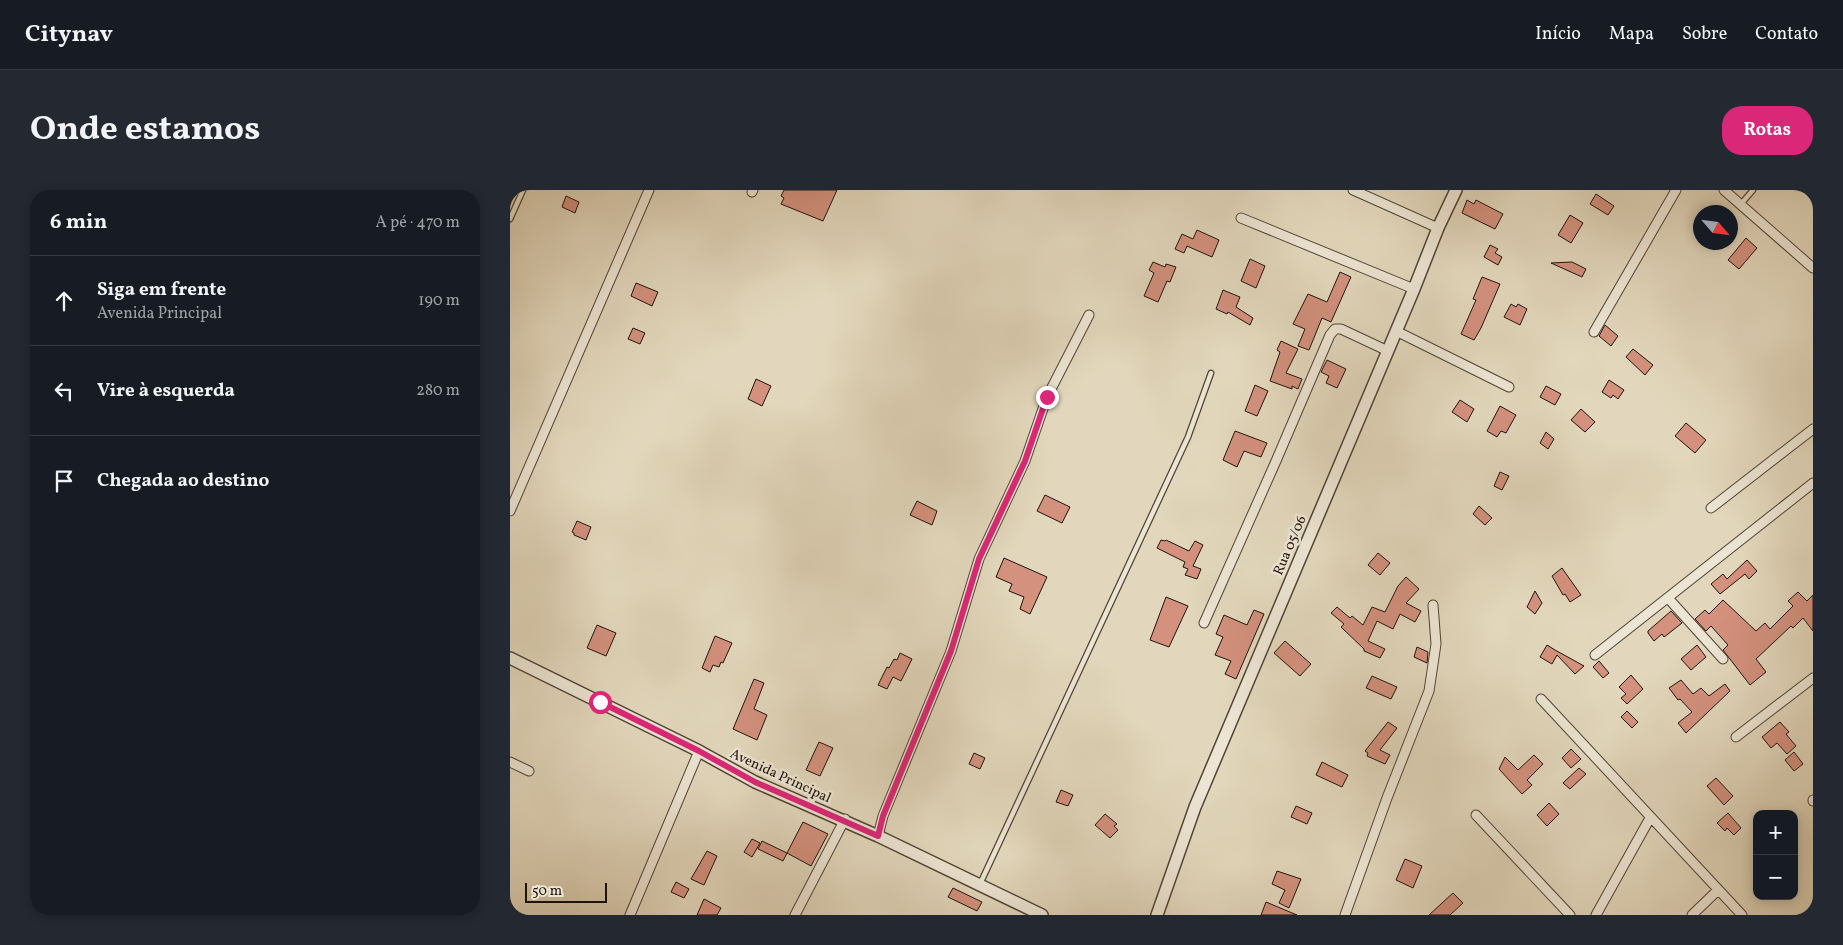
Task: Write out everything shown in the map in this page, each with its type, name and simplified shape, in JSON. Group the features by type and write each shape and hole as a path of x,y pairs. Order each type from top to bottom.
{"street":[{"path":"510,511 649,190"},
{"path":"1353,190 1438,228"},
{"name":"Rua 05/06","path":"1157,915 1195,807 1414,290 1438,228 1456,190"},
{"path":"1594,332 1676,190"},
{"path":"1724,190 1813,268"},
{"path":"1241,218 1414,290"},
{"path":"878,836 883,816 951,651 979,559 1025,461 1047,397 1089,315"},
{"path":"1204,623 1330,335 1335,329 1341,329 1388,350"},
{"path":"1396,331 1509,387"},
{"path":"1711,508 1813,429"},
{"path":"1595,655 1813,483"},
{"path":"1668,598 1723,659"},
{"path":"1345,915 1387,798 1429,691 1436,644 1434,606"},
{"name":"Avenida Principal","path":"510,658 699,751 755,782 844,820 980,884 1024,911 1042,915"},
{"path":"1736,737 1813,678"},
{"path":"1541,699 1742,915"},
{"path":"630,915 699,751"},
{"path":"510,762 529,771"},
{"path":"1476,815 1570,915"},
{"path":"1596,915 1650,818"},
{"path":"795,915 844,820"},
{"path":"1692,915 1718,890"}],"lane":[{"path":"510,219 523,190"},
{"path":"1741,204 1753,190"},
{"path":"980,884 1188,437 1211,373"}],"building":[{"path":"784,190 837,190 823,221 781,204 784,198 781,196"},
{"path":"1596,194 1614,206 1608,215 1590,204"},
{"path":"566,196 579,202 575,213 562,207"},
{"path":"1467,200 1474,204 1476,200 1503,214 1495,229 1462,213"},
{"path":"1570,215 1583,223 1571,243 1558,235"},
{"path":"1197,230 1219,240 1212,257 1187,246 1184,253 1175,249 1182,234 1193,239"},
{"path":"1746,238 1757,248 1739,269 1728,260"},
{"path":"1490,245 1498,249 1495,253 1502,257 1498,265 1484,257"},
{"path":"1250,259 1265,266 1256,288 1241,281"},
{"path":"1153,262 1165,267 1166,264 1176,267 1170,282 1167,281 1158,302 1144,296 1154,273 1149,270"},
{"path":"1572,262 1586,269 1582,277 1551,263"},
{"path":"1340,272 1351,277 1331,322 1322,318 1309,350 1298,346 1305,329 1293,324 1308,294 1327,302"},
{"path":"1482,277 1500,284 1474,340 1461,334 1476,300 1473,299"},
{"path":"636,283 658,292 652,306 631,296"},
{"path":"1223,290 1240,297 1236,307 1253,318 1250,325 1228,312 1227,314 1216,309"},
{"path":"1511,304 1516,307 1518,304 1527,309 1520,325 1504,317"},
{"path":"1605,325 1618,336 1611,346 1599,336"},
{"path":"633,328 645,333 640,344 628,339"},
{"path":"1281,341 1298,349 1286,373 1302,379 1298,389 1292,386 1292,389 1270,381 1280,352 1277,350"},
{"path":"1633,349 1653,365 1645,375 1626,357"},
{"path":"1327,360 1346,369 1337,388 1326,383 1329,376 1321,372"},
{"path":"756,379 771,386 762,406 748,399"},
{"path":"1609,380 1624,390 1618,399 1613,395 1611,398 1602,392"},
{"path":"1255,385 1268,391 1257,416 1245,411"},
{"path":"1546,386 1561,394 1555,405 1540,397"},
{"path":"1460,400 1474,409 1467,422 1452,412"},
{"path":"1500,406 1516,415 1506,433 1501,431 1497,437 1487,431"},
{"path":"1581,409 1595,422 1585,432 1571,420"},
{"path":"1686,423 1706,440 1695,453 1675,436"},
{"path":"1235,431 1267,443 1261,457 1244,451 1237,467 1223,460"},
{"path":"1546,432 1554,439 1548,449 1540,443"},
{"path":"1500,472 1509,476 1502,490 1494,486"},
{"path":"1045,495 1070,507 1062,523 1037,511"},
{"path":"917,501 937,511 932,525 910,515"},
{"path":"1479,506 1492,518 1485,525 1473,514"},
{"path":"577,521 591,527 586,540 574,535 572,532"},
{"path":"1161,540 1166,540 1189,551 1195,541 1203,545 1193,566 1201,569 1197,579 1185,575 1188,569 1183,567 1185,562 1157,548"},
{"path":"1378,553 1390,563 1380,575 1368,565"},
{"path":"1004,558 1047,577 1030,614 1020,609 1024,597 1009,591 1012,584 996,577"},
{"path":"1747,560 1757,571 1749,579 1745,574 1720,594 1711,584 1723,574 1727,579"},
{"path":"1562,568 1581,595 1570,602 1565,594 1563,595 1552,576"},
{"path":"1406,577 1419,589 1406,603 1421,611 1415,622 1400,614 1393,629 1377,621 1368,641 1385,649 1380,658 1364,651 1341,627 1344,624 1331,613 1337,607 1350,618 1352,616 1363,625 1372,607 1385,612 1398,586"},
{"path":"1535,591 1542,603 1535,614 1527,607"},
{"path":"1798,592 1807,601 1813,595 1813,631 1803,618 1793,628 1791,626 1756,659 1766,672 1750,685 1723,650 1728,645 1711,626 1706,631 1695,619 1705,610 1709,614 1723,600 1756,631 1765,623 1770,629 1793,606 1788,601"},
{"path":"1166,597 1188,606 1169,647 1150,640"},
{"path":"1254,610 1264,614 1236,679 1225,674 1231,661 1215,655 1223,637 1216,634 1224,615 1247,625"},
{"path":"1671,611 1682,623 1664,637 1662,634 1654,641 1648,631"},
{"path":"597,625 616,633 606,656 587,648"},
{"path":"715,636 732,643 723,663 721,662 719,667 713,665 710,672 702,668"},
{"path":"1285,641 1311,664 1300,676 1274,653"},
{"path":"1547,645 1584,666 1575,674 1557,655 1552,664 1540,657"},
{"path":"1697,645 1706,657 1691,670 1681,659"},
{"path":"1417,647 1428,652 1427,663 1414,657"},
{"path":"900,653 912,659 901,681 893,677 887,689 878,685 887,667 889,668 894,659 897,660"},
{"path":"1599,661 1609,673 1603,678 1593,667"},
{"path":"1631,675 1643,689 1627,704 1621,698 1626,694 1619,687"},
{"path":"1372,676 1397,687 1391,699 1366,688"},
{"path":"754,679 764,683 754,709 767,715 757,740 733,729"},
{"path":"1681,680 1693,694 1701,688 1709,696 1725,684 1730,691 1686,733 1678,723 1692,712 1680,699 1678,700 1669,688"},
{"path":"1627,711 1638,722 1632,728 1621,717"},
{"path":"1388,722 1397,728 1380,750 1390,755 1385,764 1367,756 1368,753 1365,751"},
{"path":"1780,722 1789,732 1786,734 1796,746 1787,754 1777,743 1771,748 1762,737"},
{"path":"819,742 833,748 820,776 806,770"},
{"path":"1571,749 1581,759 1571,768 1562,758"},
{"path":"1794,752 1803,764 1794,771 1785,760"},
{"path":"974,753 985,758 980,769 969,764"},
{"path":"1534,755 1543,764 1527,780 1532,785 1522,794 1499,769 1505,757 1518,770"},
{"path":"1322,762 1348,775 1342,787 1316,775"},
{"path":"1579,768 1586,774 1570,789 1563,783"},
{"path":"1716,778 1733,796 1724,805 1707,786"},
{"path":"1061,790 1073,795 1068,806 1056,802"},
{"path":"1549,803 1559,814 1547,826 1537,815"},
{"path":"1296,806 1312,813 1307,824 1291,817"},
{"path":"1728,813 1741,828 1734,835 1727,828 1725,831 1717,823"},
{"path":"1105,814 1117,824 1114,826 1118,830 1110,838 1095,825"},
{"path":"803,822 828,834 811,866 787,853"},
{"path":"752,839 760,843 752,857 744,852"},
{"path":"762,841 787,853 783,861 758,849"},
{"path":"707,851 717,856 704,885 691,879"},
{"path":"1405,859 1422,866 1413,888 1396,880"},
{"path":"1277,871 1301,879 1289,908 1279,903 1285,890 1272,884"},
{"path":"676,882 689,889 684,898 671,892"},
{"path":"953,888 982,902 977,911 948,897"},
{"path":"1453,893 1463,903 1450,915 1429,915"},
{"path":"704,899 721,908 717,915 697,915"},
{"path":"1266,902 1297,915 1261,915"}],"route":[{"path":"600,702 699,751 755,782 878,836 883,816 951,651 979,559 1025,461 1047,397"}]}
